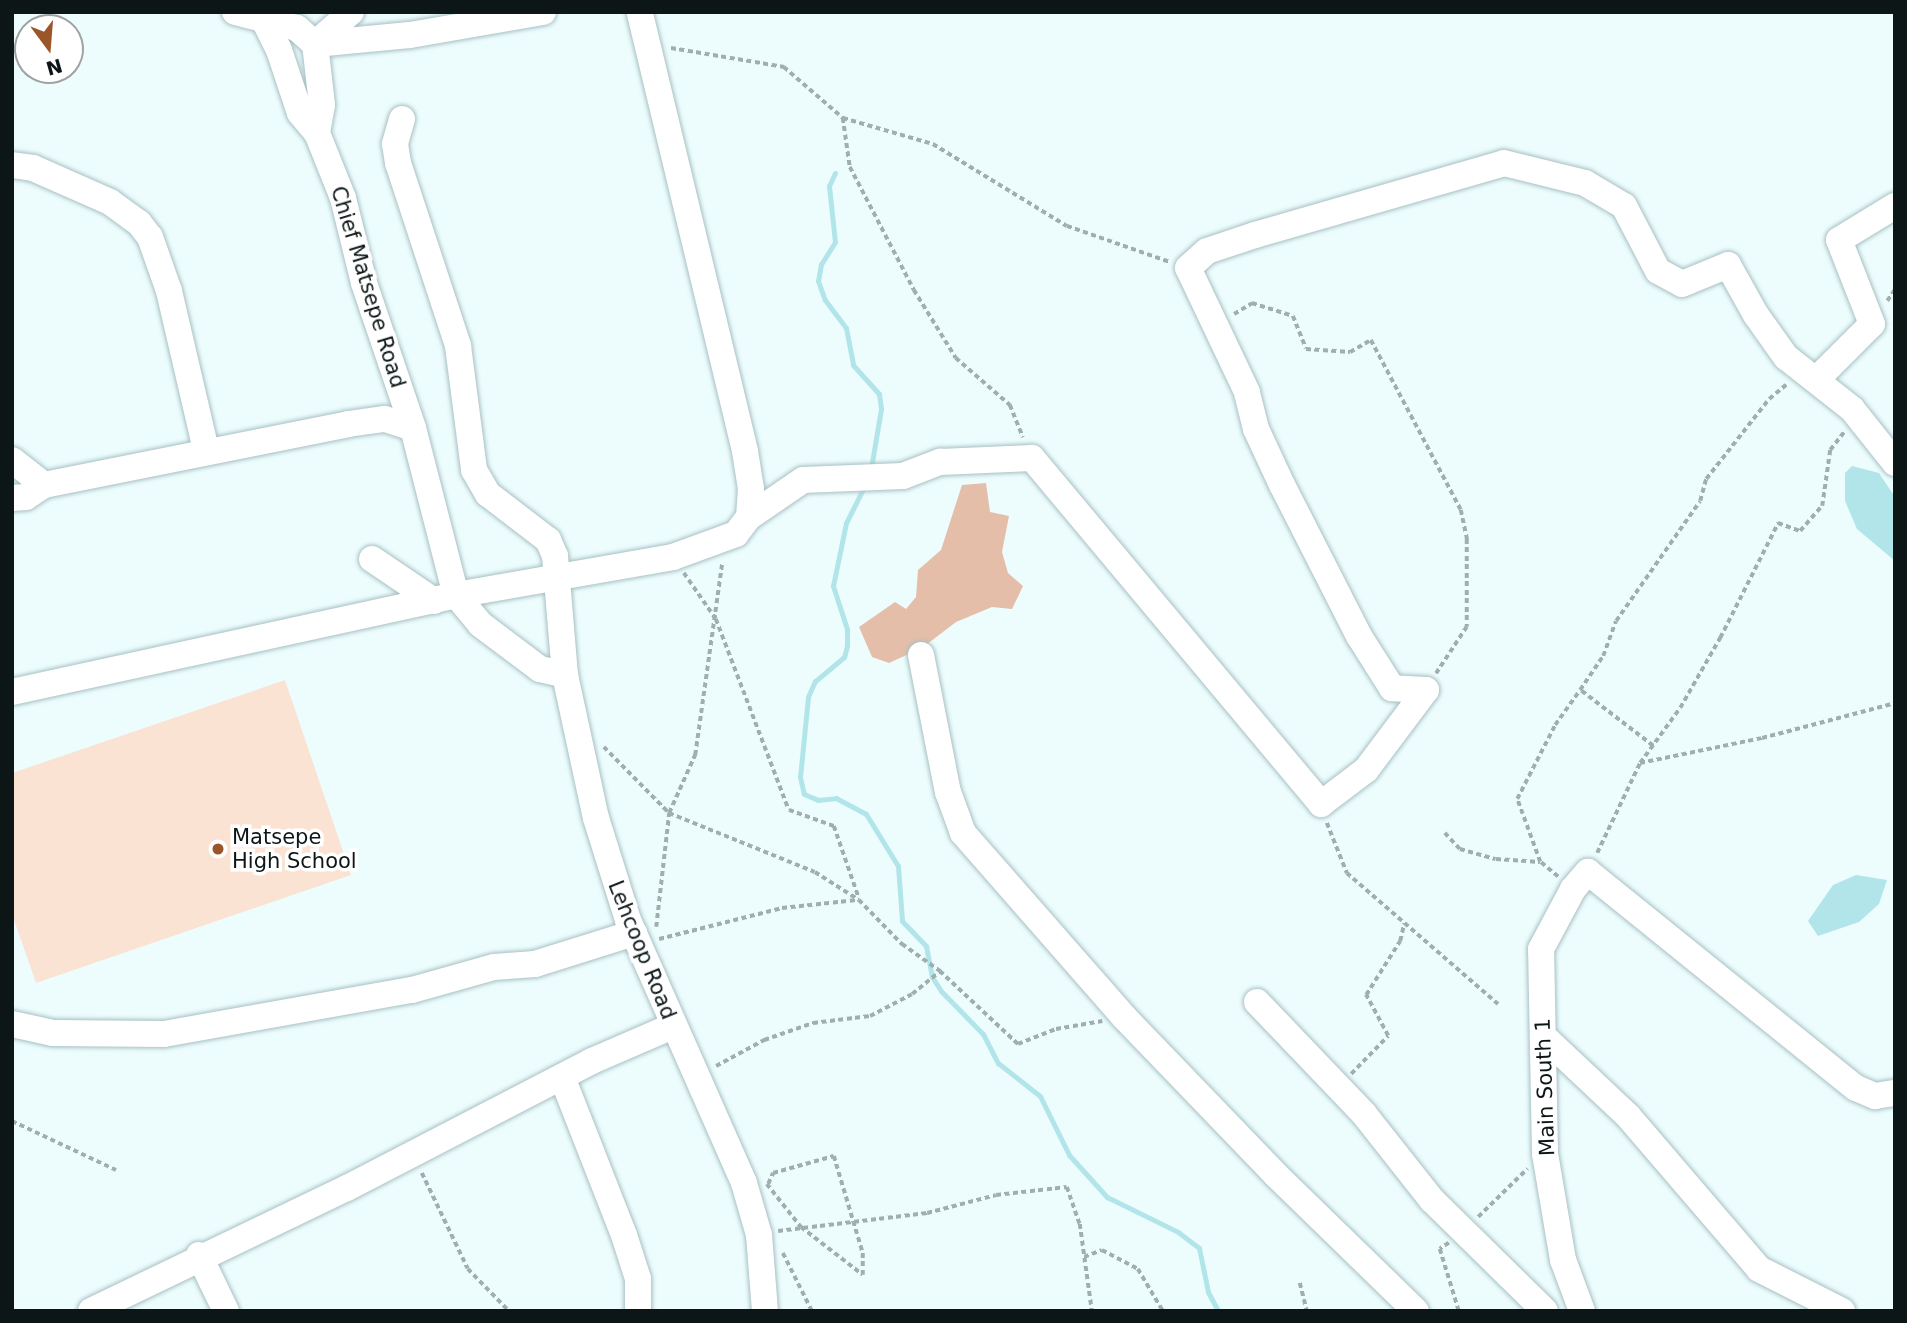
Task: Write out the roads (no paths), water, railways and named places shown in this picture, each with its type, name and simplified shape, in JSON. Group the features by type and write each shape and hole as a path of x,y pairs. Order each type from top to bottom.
{"street":[{"path":"235,12 262,15 303,28 410,35 543,12"},
{"path":"303,28 351,12"},
{"path":"640,12 746,452 751,489 742,525"},
{"name":"Chief Matsepe Road","path":"262,15 279,50 300,113 317,133 343,198 365,283 413,428 445,598"},
{"path":"303,28 322,105 317,133"},
{"name":"Lehcoop Road","path":"401,119 395,144 398,163 458,346 474,471 488,494 548,540 560,577 565,675 587,785 644,937 673,1026 696,1078 756,1183 765,1311"},
{"path":"12,692 445,598 673,557 742,525 803,480 903,476 940,462 1032,458 1321,804 1366,770 1426,691 1392,688 1359,636 1286,495 1220,335 1188,268 1207,251 1255,235 1504,163 1585,183 1623,206 1658,271 1682,284 1728,265 1756,315 1786,357 1852,409 1895,463"},
{"path":"13,164 33,168 110,202 139,223 150,237 169,290 206,450"},
{"path":"1810,375 1872,324 1839,240 1895,206"},
{"path":"12,498 26,497 44,485 206,450 364,421 385,419 413,428"},
{"path":"12,460 44,485"},
{"path":"372,559 445,598 540,668 565,675"},
{"path":"921,655 948,792 963,833 1124,1017 1276,1175 1416,1311"},
{"name":"Main South 1","path":"1582,1311 1563,1261 1545,1154 1545,1038 1541,950 1581,880 1856,1088 1875,1096 1895,1093"},
{"path":"12,1024 53,1033 164,1034 412,990 494,967 536,964 644,937"},
{"path":"1258,1002 1340,1090 1432,1200 1545,1311"},
{"path":"92,1311 199,1255 406,1157 562,1077 673,1026"},
{"path":"1545,1038 1628,1116 1759,1269 1842,1311"},
{"path":"562,1077 624,1235 638,1279 638,1311"},
{"path":"199,1255 226,1311"}],"water":[{"path":"1852,466 1879,473 1895,497 1895,561 1857,529 1845,501 1845,473"},
{"path":"1856,875 1887,880 1879,904 1859,922 1818,936 1808,921 1833,885"}],"waterway":[{"path":"835,173 829,186 835,242 821,264 818,281 825,300 846,328 853,365 879,394 881,409 871,468"},
{"path":"864,487 846,523 833,586 847,629 847,646 844,657 815,681 808,697 800,777 804,794 818,800 836,798 866,814 898,866 902,921 926,946 932,977 941,991 983,1034 998,1063 1040,1096 1069,1155 1107,1197 1178,1232 1199,1248 1208,1292 1218,1311"}],"place":[{"name":"Matsepe High School","path":"218,849"}]}
